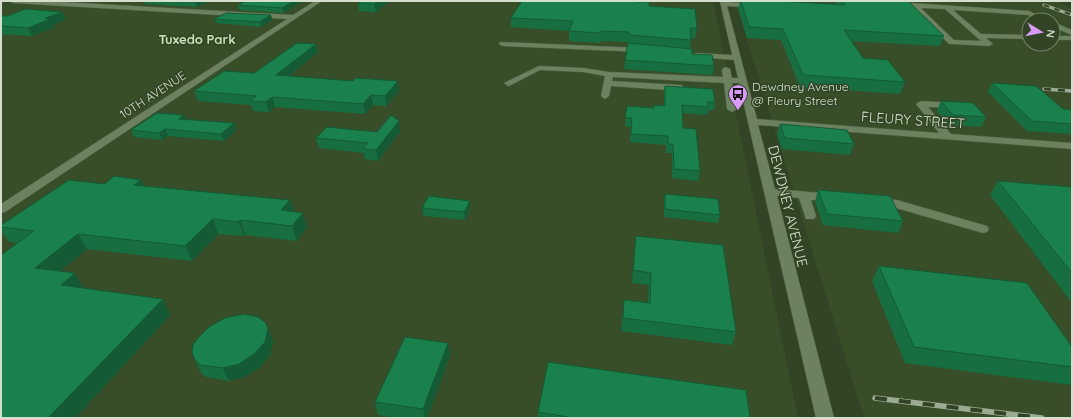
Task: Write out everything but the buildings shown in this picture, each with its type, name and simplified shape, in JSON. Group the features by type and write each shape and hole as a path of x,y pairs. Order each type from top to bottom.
{"street":[{"path":"13,1 294,17"},
{"path":"111,7 125,1"},
{"name":"10TH AVENUE","path":"1,209 319,1"},
{"path":"723,3 753,6 751,1"},
{"name":"DEWDNEY AVENUE","path":"723,3 825,418"},
{"path":"891,3 1021,13"},
{"path":"915,4 952,42 989,44 947,8"},
{"path":"1061,28 1072,33"},
{"path":"979,36 1021,37"},
{"path":"1061,38 1072,38"},
{"path":"504,44 646,50"},
{"path":"685,54 724,57 740,70"},
{"path":"724,57 732,109"},
{"path":"508,83 539,68 583,70 609,79 690,88"},
{"path":"726,69 740,70"},
{"path":"609,79 728,80 740,70"},
{"path":"605,96 609,79"},
{"path":"946,136 921,104 967,107"},
{"name":"FLEURY STREET","path":"752,122 1072,146"},
{"path":"769,192 846,199"},
{"path":"804,195 810,216"},
{"path":"868,202 897,204 983,229"}],"shaded area":[{"path":"1,1 713,1 798,418 1,418"},
{"path":"735,1 1055,1 1072,8 1072,418 864,418"}],"railway":[{"path":"1044,5 1072,15"},
{"path":"1044,89 1072,91"},
{"path":"875,398 1042,418"}],"place":[{"name":"Dewdney Avenue @ Fleury Street","path":"738,111"}],"district":[{"name":"Tuxedo Park","path":"197,39"}]}
